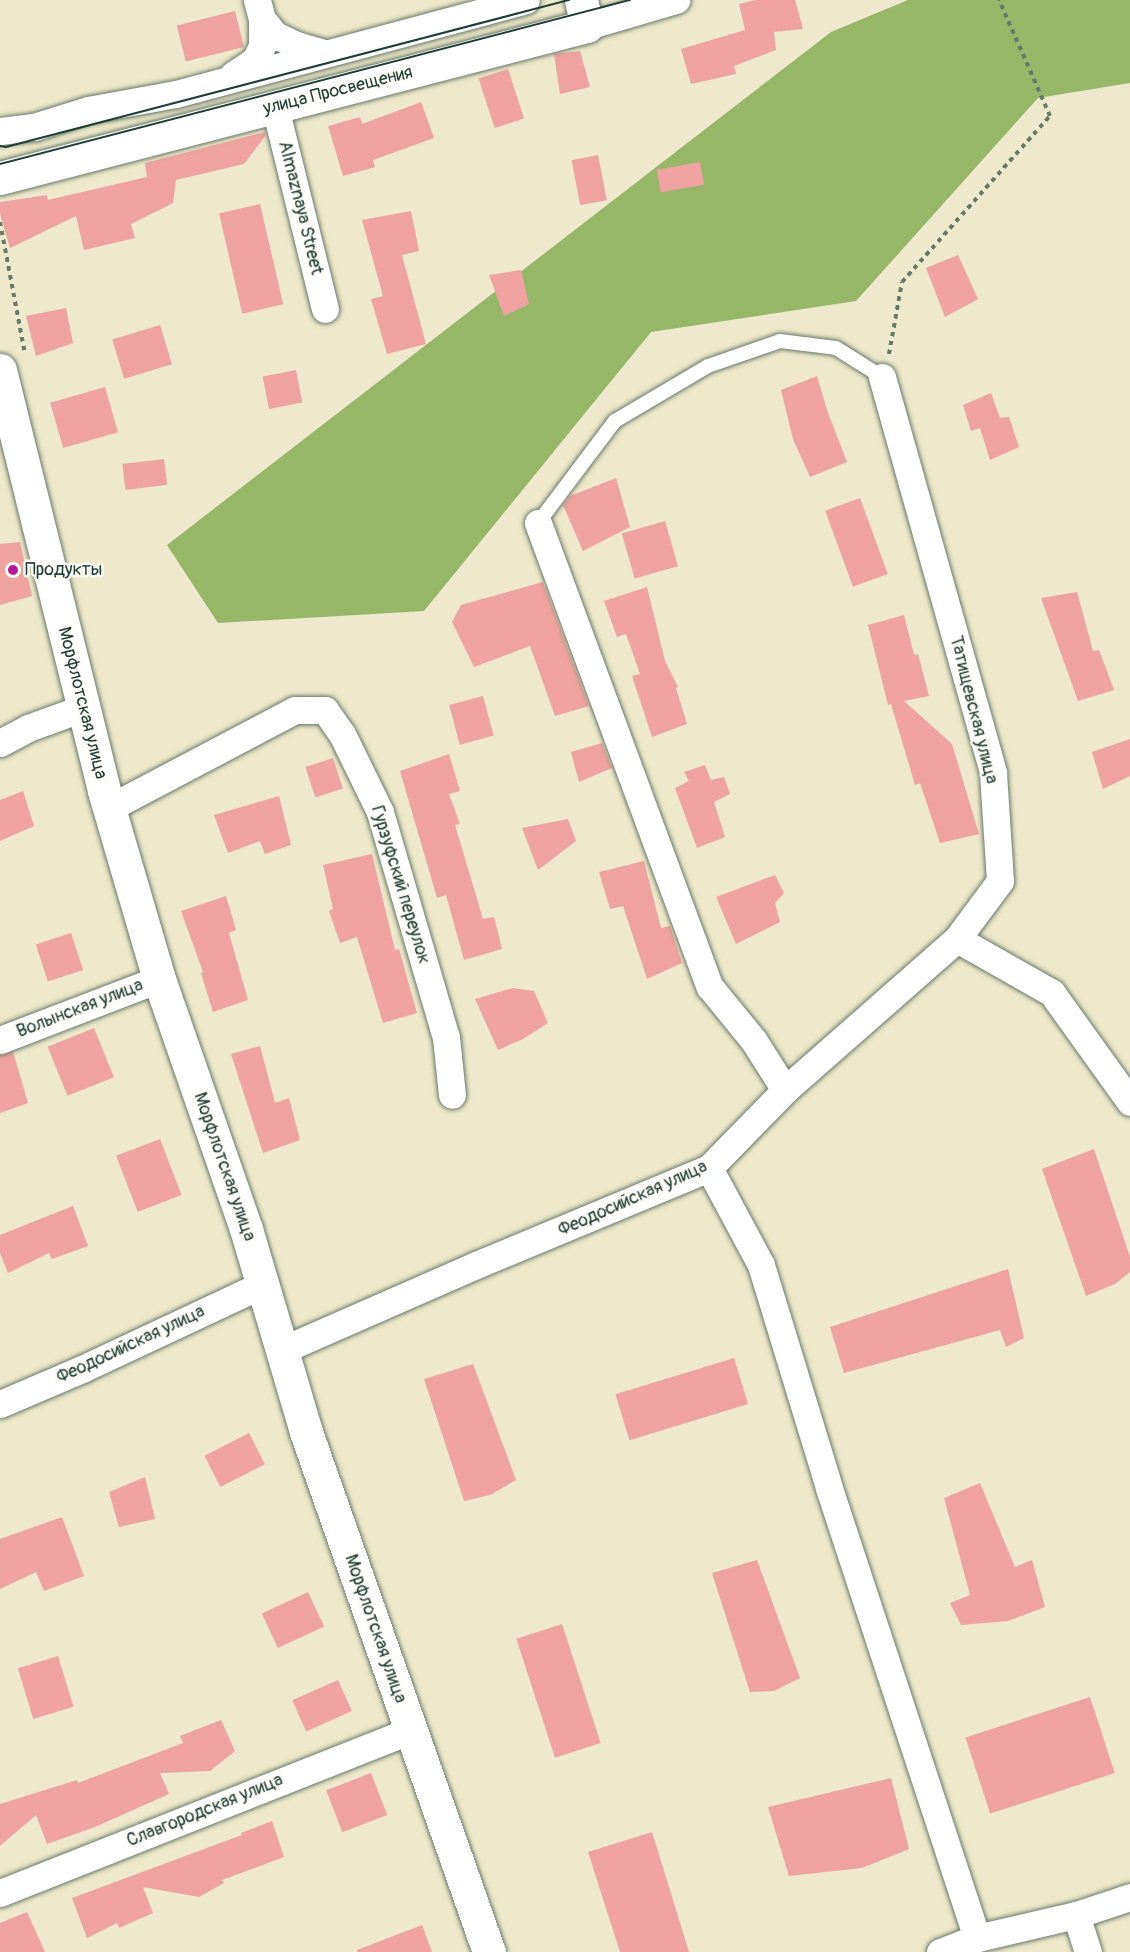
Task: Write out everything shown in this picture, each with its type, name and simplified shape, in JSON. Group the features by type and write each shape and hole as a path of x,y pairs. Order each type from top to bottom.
{"street":[{"path":"0,131 34,127 88,110 176,94 526,0"},
{"name":"улица Просвещения","path":"0,178 276,107 584,13 676,0"},
{"path":"260,9 274,35 325,54"},
{"path":"229,78 255,60 262,46 260,9"},
{"name":"Almaznaya Street","path":"276,107 325,309"},
{"name":"Морфлотская улица","path":"14,367 83,708 109,808 159,979 246,1229 280,1351 489,1952"},
{"name":"Татищевская улица","path":"882,377 993,773 1000,881 957,939"},
{"path":"538,523 710,987 754,1041 785,1090"},
{"path":"0,743 28,728 83,708"},
{"name":"Гурзуфский переулок","path":"109,808 295,710 325,710 342,734 380,812 446,1036 452,1095"},
{"path":"957,939 1052,993 1130,1102"},
{"name":"Феодосийская улица","path":"280,1351 476,1265 709,1168 785,1090 957,939"},
{"name":"Волынская улица","path":"0,1040 159,979"},
{"path":"709,1168 761,1265 833,1499 977,1938"},
{"name":"Феодосийская улица","path":"0,1404 82,1369 261,1285"},
{"name":"Славгородская улица","path":"0,1893 411,1730"},
{"path":"940,1952 977,1938 1076,1915 1130,1897"},
{"path":"1076,1915 1088,1952"}],"lane":[{"path":"538,523 615,421 708,366 780,341 836,348 882,377"}],"path":[{"path":"882,377 902,282 1050,116 999,0"},
{"path":"0,222 14,367"}],"green space":[{"path":"908,0 1130,0 1130,83 1038,98 856,301 651,332 424,611 218,623 167,545 831,32"}],"building":[{"path":"756,0 795,0 803,29 774,32 776,50 734,66 736,74 691,84 681,49 745,30 739,4"},
{"path":"235,11 244,47 186,61 177,26"},
{"path":"580,51 590,87 560,94 554,54"},
{"path":"508,69 524,118 495,128 479,79"},
{"path":"421,102 434,138 373,160 375,167 343,176 328,126 360,117 362,124"},
{"path":"265,132 266,135 244,164 176,180 173,203 131,224 135,238 84,250 76,216 10,248 0,214 0,202 47,195 48,200 147,177 145,163"},
{"path":"598,155 607,200 580,205 571,160"},
{"path":"700,162 704,185 661,192 657,170"},
{"path":"260,204 283,304 242,314 219,213"},
{"path":"411,211 419,251 402,255 426,344 387,354 371,299 383,296 362,220"},
{"path":"958,255 978,299 945,317 926,268"},
{"path":"521,270 529,304 504,316 489,275"},
{"path":"66,308 73,343 36,356 26,316"},
{"path":"160,325 172,364 124,379 112,340"},
{"path":"296,370 302,402 269,409 263,376"},
{"path":"817,376 847,462 810,477 793,439 781,390"},
{"path":"105,387 118,432 63,448 50,403"},
{"path":"991,393 1000,418 1009,417 1019,447 990,460 980,428 971,431 963,405"},
{"path":"164,459 167,485 125,490 122,464"},
{"path":"616,478 630,527 583,551 563,505 570,496"},
{"path":"860,498 888,574 853,587 825,511"},
{"path":"665,521 678,566 635,579 622,533"},
{"name":"Продукты","path":"20,542 32,596 0,605 0,544"},
{"path":"543,582 589,706 555,716 530,646 474,667 452,622 461,605"},
{"path":"647,587 665,661 678,687 676,688 687,724 652,737 632,676 640,674 626,634 617,637 604,601"},
{"path":"1077,592 1093,651 1099,650 1114,690 1078,701 1041,598"},
{"path":"904,615 914,655 918,654 929,696 904,701 952,744 979,834 940,843 920,783 915,785 891,704 888,705 868,625"},
{"path":"483,696 494,736 460,745 449,705"},
{"path":"1130,739 1130,776 1103,789 1092,752"},
{"path":"602,743 612,768 579,782 571,752"},
{"path":"449,754 460,791 449,794 460,824 455,825 483,919 494,917 502,949 464,960 446,895 437,898 400,771"},
{"path":"333,758 343,788 315,797 305,767"},
{"path":"705,765 711,780 724,777 730,794 714,802 725,837 697,848 675,788 689,781 684,772"},
{"path":"23,791 34,826 0,841 0,800"},
{"path":"279,796 291,845 265,854 260,841 228,853 214,815"},
{"path":"568,819 576,841 538,870 522,828"},
{"path":"372,854 395,950 399,949 417,1013 383,1023 357,937 340,943 329,911 333,909 323,865"},
{"path":"644,861 661,928 670,926 682,963 647,979 623,906 610,909 599,872"},
{"path":"775,875 784,893 775,903 780,922 736,944 716,897"},
{"path":"226,896 236,930 229,933 248,1000 213,1012 201,973 203,972 181,911"},
{"path":"71,933 83,970 48,982 36,944"},
{"path":"513,988 534,991 548,1023 523,1039 498,1050 475,999"},
{"path":"94,1028 114,1077 67,1096 48,1047"},
{"path":"260,1046 275,1103 289,1098 300,1140 263,1153 231,1054"},
{"path":"13,1052 28,1103 0,1113 0,1055"},
{"path":"160,1139 182,1195 138,1212 116,1156"},
{"path":"1094,1149 1130,1257 1130,1272 1115,1284 1086,1296 1042,1169"},
{"path":"73,1206 88,1246 52,1259 49,1253 8,1273 0,1253 0,1235"},
{"path":"1008,1269 1024,1338 1006,1347 1000,1330 844,1373 830,1327"},
{"path":"734,1358 748,1404 629,1440 615,1394"},
{"path":"473,1364 516,1480 490,1495 464,1501 424,1379"},
{"path":"249,1433 265,1464 220,1487 204,1456"},
{"path":"145,1477 155,1519 119,1527 109,1492"},
{"path":"980,1483 1015,1567 1032,1560 1045,1607 1008,1621 961,1625 950,1603 970,1595 944,1498"},
{"path":"62,1517 84,1576 44,1591 36,1572 0,1589 0,1539"},
{"path":"757,1560 800,1678 774,1691 750,1692 712,1573"},
{"path":"308,1592 324,1626 278,1648 262,1614"},
{"path":"562,1624 601,1743 555,1758 516,1639"},
{"path":"58,1656 73,1707 33,1719 18,1668"},
{"path":"338,1680 352,1711 306,1731 292,1700"},
{"path":"1090,1697 1115,1773 990,1814 965,1737"},
{"path":"221,1720 235,1751 210,1771 160,1773 169,1794 95,1827 47,1844 36,1815 0,1846 0,1804 77,1780 78,1783 183,1743 180,1736"},
{"path":"371,1773 387,1815 342,1832 326,1790"},
{"path":"891,1778 909,1849 862,1868 789,1876 768,1807"},
{"path":"272,1821 284,1857 222,1880 224,1883 199,1897 143,1887 153,1913 119,1928 117,1923 87,1938 72,1898 242,1835 241,1833"},
{"path":"652,1832 689,1952 620,1952 588,1852"},
{"path":"27,1912 45,1952 0,1952 0,1923"},
{"path":"422,1925 432,1952 357,1952 357,1950"}],"tram line":[{"path":"0,146 6,147 569,0"},
{"path":"0,164 630,0"}],"place":[{"name":"Продукты","path":"13,570"}]}
